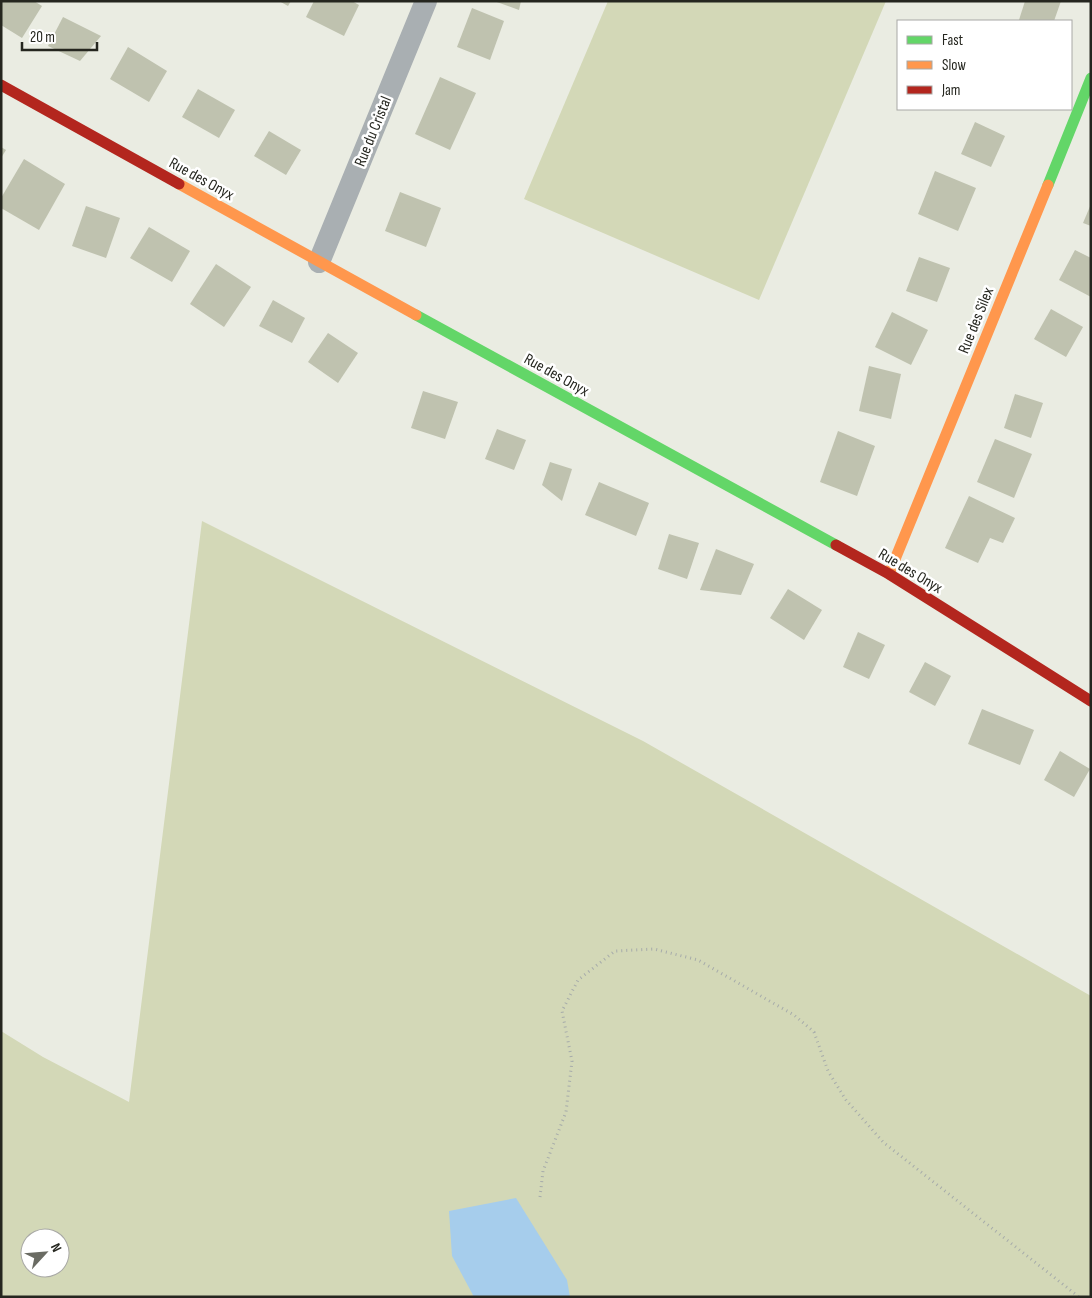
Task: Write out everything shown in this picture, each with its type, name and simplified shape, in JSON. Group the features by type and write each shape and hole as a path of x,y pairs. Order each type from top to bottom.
{"street":[{"name":"Rue du Cristal","path":"319,262 426,1"},
{"name":"Rue des Silex","path":"889,574 1091,78"},
{"name":"Rue des Onyx","path":"1,84 319,262 889,574 1091,701"}],"path":[{"path":"540,1197 543,1171 566,1112 572,1061 562,1011 578,980 615,951 654,949 698,960 794,1015 814,1032 828,1071 837,1086 846,1100 882,1142 938,1184 1079,1297"}],"green space":[{"path":"608,1 886,1 759,300 524,199"},
{"path":"202,521 643,741 1091,996 1091,1297 1,1297 1,1031 43,1057 129,1102"}],"water":[{"path":"516,1198 567,1280 570,1297 474,1297 452,1256 449,1211"}],"building":[{"path":"1,1 34,1 42,6 22,38 1,25"},
{"path":"279,1 291,1 288,6"},
{"path":"314,1 352,1 359,5 344,36 306,17"},
{"path":"494,1 521,1 519,10"},
{"path":"1025,1 1061,1 1054,20 1019,20"},
{"path":"472,8 504,21 490,60 457,47"},
{"path":"63,17 101,36 80,61 48,46"},
{"path":"128,47 167,71 149,102 110,79"},
{"path":"440,77 476,93 450,150 415,134"},
{"path":"198,89 235,110 219,138 182,117"},
{"path":"975,122 1005,136 991,167 961,154"},
{"path":"269,131 301,150 286,175 254,156"},
{"path":"1,147 6,150 1,158"},
{"path":"24,159 65,184 39,230 1,208 1,198"},
{"path":"935,171 976,188 958,231 918,214"},
{"path":"400,192 441,208 426,247 385,231"},
{"path":"1091,204 1091,226 1083,223"},
{"path":"86,206 120,218 106,258 72,246"},
{"path":"149,227 190,251 172,282 130,258"},
{"path":"1075,250 1091,258 1091,297 1059,280"},
{"path":"919,257 950,268 937,302 906,291"},
{"path":"216,264 251,287 224,327 190,304"},
{"path":"273,300 305,318 292,343 259,326"},
{"path":"1051,309 1083,327 1066,357 1034,339"},
{"path":"892,312 928,330 911,365 875,347"},
{"path":"328,333 358,353 338,383 308,362"},
{"path":"869,366 901,374 891,419 859,411"},
{"path":"423,391 458,402 445,439 411,428"},
{"path":"1015,394 1043,403 1031,438 1004,428"},
{"path":"497,429 526,440 514,470 485,459"},
{"path":"838,431 875,446 857,496 820,482"},
{"path":"995,439 1032,454 1014,498 977,482"},
{"path":"550,462 572,469 562,501 542,485"},
{"path":"599,482 649,503 636,536 585,515"},
{"path":"969,496 1015,518 1003,543 990,538 978,563 945,548"},
{"path":"669,534 699,543 687,579 658,569"},
{"path":"716,549 754,564 741,595 700,590"},
{"path":"788,589 822,610 804,640 770,618"},
{"path":"858,632 885,645 869,679 843,667"},
{"path":"925,662 951,676 935,706 909,692"},
{"path":"982,709 1034,730 1020,765 968,744"},
{"path":"1060,751 1090,769 1074,797 1044,780"}],"traffic: fast":[{"path":"1048,185 1091,78"},
{"path":"416,315 836,545"}],"traffic: slow":[{"path":"179,184 416,315"},
{"path":"889,574 1048,185"}],"traffic: jam":[{"path":"1,85 179,184"},
{"path":"836,545 889,574 1091,701"}]}
